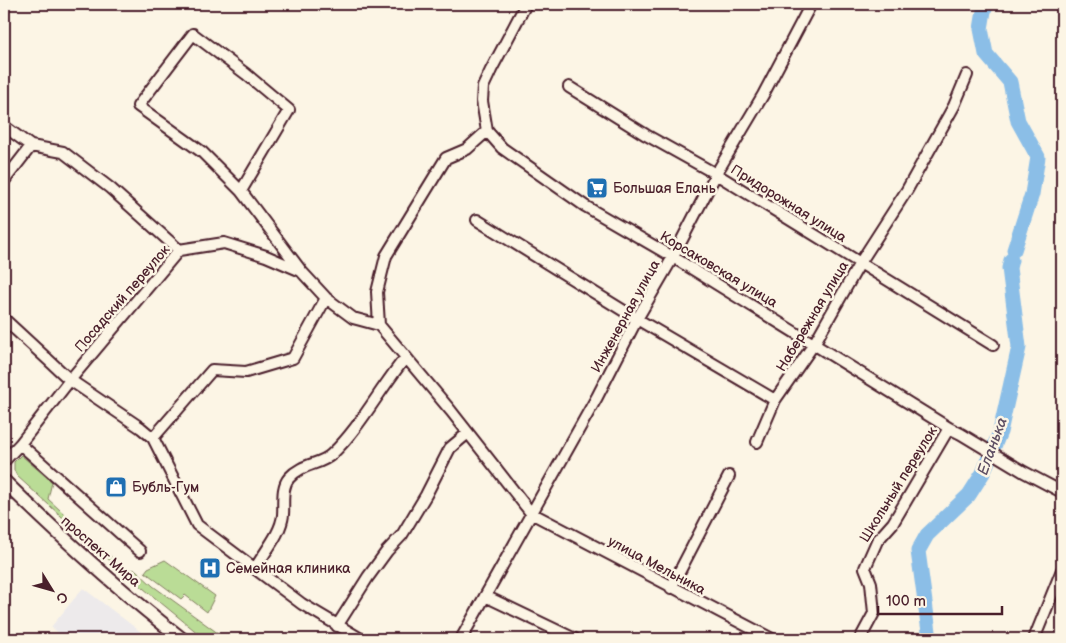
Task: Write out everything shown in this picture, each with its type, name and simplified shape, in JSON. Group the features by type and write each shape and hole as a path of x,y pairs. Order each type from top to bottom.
{"main road":[{"name":"проспект Мира","path":"4,480 64,540 182,639"}],"street":[{"path":"526,4 490,70 483,87 482,101 487,131 467,149 446,158 386,256 377,292 379,325 468,433 530,513"},
{"name":"Инженерная улица","path":"461,639 530,513 597,397 637,318 673,257 716,174 763,94 810,4"},
{"name":"Посадский переулок","path":"241,190 289,110 246,74 193,34 138,106 202,152 241,190 302,272 326,298 353,318 379,325"},
{"name":"Набережная улица","path":"756,442 776,400 814,344 860,263 908,190 954,106 967,75"},
{"name":"Придорожная улица","path":"569,87 646,135 716,174 993,345"},
{"path":"4,126 31,146 63,152 110,188 179,250"},
{"name":"Корсаковская улица","path":"487,131 502,148 585,206 673,257 949,428 1062,492"},
{"path":"4,182 31,146"},
{"path":"477,220 776,400"},
{"name":"Посадский переулок","path":"4,461 179,250 224,243 266,256 302,272"},
{"path":"153,438 212,370 246,372 293,358 326,298"},
{"path":"4,318 70,380 153,438 197,525 302,604 360,639"},
{"path":"255,568 281,525 284,491 288,479 300,468 330,457 346,439 406,357"},
{"name":"Школьный переулок","path":"860,639 874,613 872,583 865,568 877,541 893,523 949,428"},
{"path":"337,626 368,577 387,551 402,535 426,495 450,448 468,433"},
{"path":"20,444 140,551"},
{"path":"671,588 728,476"},
{"name":"улица Мельника","path":"530,513 772,639"},
{"path":"1034,639 1062,570"},
{"path":"485,596 575,639"}],"shaded area":[{"path":"83,588 150,639 67,639 51,627"}],"green space":[{"path":"21,455 52,482 48,499 120,565 127,569 136,570 153,586 226,639 205,639 115,565 17,476 14,470 14,462"},
{"path":"165,560 215,596 207,612 185,595 181,599 145,572 148,568"}],"waterway":[{"name":"Еланька","path":"987,4 981,29 986,54 1010,82 1018,121 1038,157 1032,194 1014,250"},
{"name":"Еланька","path":"930,639 918,551 927,535 969,495 983,473 1000,432 1019,347 1009,268 1011,260"}],"place":[{"name":"Большая Елань","path":"597,188"},
{"name":"Бубль-Гум","path":"116,487"},
{"name":"Семейная клиника","path":"210,568"}]}
